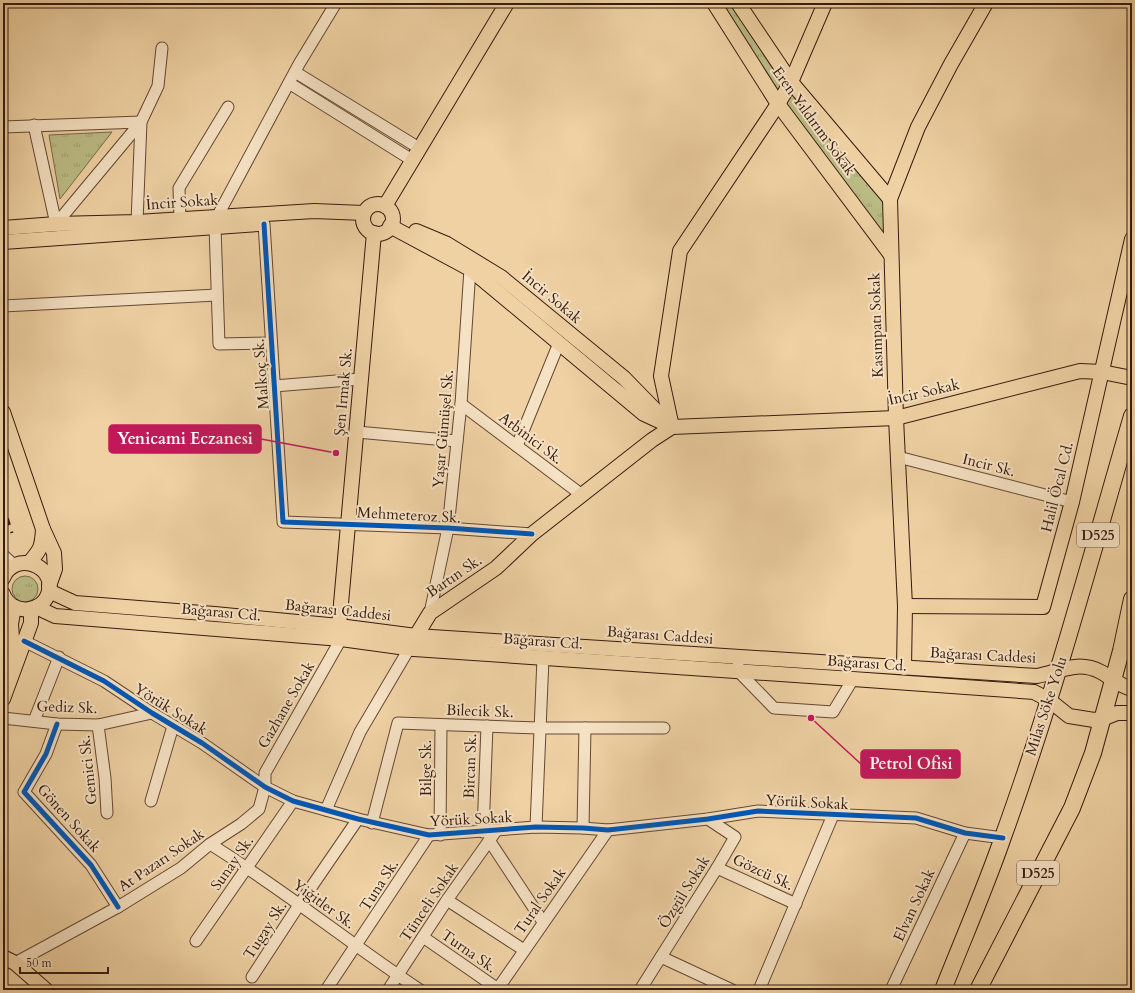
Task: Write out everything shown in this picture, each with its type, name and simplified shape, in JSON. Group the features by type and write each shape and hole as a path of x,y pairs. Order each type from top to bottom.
{"highway":[{"name":"Milas Söke Yolu","path":"943,990 1003,838 1049,700 1132,416"},
{"name":"D525","path":"978,990 1072,808 1093,753 1113,679 1132,599"}],"main road":[{"path":"363,216 366,228 374,233 383,232 391,224 391,212 385,206 507,3"},
{"name":"Eren Yıldırım Sokak","path":"714,3 778,104 891,255"},
{"name":"Eren Yıldırım Sokak","path":"738,3 791,82 890,199"},
{"path":"672,427 662,376 680,251 778,104 791,82 825,3"},
{"name":"Kasımpatı Sokak","path":"904,668 905,606 896,418 890,199 918,127 951,64 986,3"},
{"name":"İncir Sokak","path":"363,216 370,206 375,204 385,206"},
{"name":"İncir Sokak","path":"3,242 216,222 314,211 363,216"},
{"name":"İncir Sokak","path":"3,228 56,224 137,222 180,219 264,224 321,218 363,216"},
{"name":"İncir Sokak","path":"391,224 446,244 501,277 624,378 672,427"},
{"name":"İncir Sokak","path":"391,224 470,269 644,414 672,427 896,418 1080,371 1102,372 1132,378"},
{"name":"Şen Irmak Sk.","path":"340,633 374,233"},
{"name":"Halil Öcal Cd.","path":"905,606 1043,607 1072,502 1132,239"},
{"path":"3,412 43,529 54,553 55,569 45,599 34,608 31,623 3,699"},
{"name":"Bartın Sk.","path":"416,636 430,613 496,568 532,534 652,440 672,427"},
{"path":"29,563 39,552 42,546 43,529"},
{"path":"3,578 8,570 14,565 29,563 37,566 43,571 47,578 49,588"},
{"name":"Bağarası Caddesi","path":"49,588 75,603 207,613 340,633 416,636 738,664 904,668 1037,676 1058,671"},
{"path":"3,664 12,638 12,624 6,600"},
{"name":"Bağarası Cd.","path":"6,600 20,609 34,608 55,616 340,633 409,649 543,658 738,664 853,679 1034,692 1049,700"},
{"path":"1058,671 1075,666 1089,668 1113,679 1124,687 1132,689"},
{"path":"1049,700 1069,716 1094,720 1102,719 1117,713 1132,713"},
{"path":"9,960 46,990"}],"street":[{"path":"271,343 220,344 217,295 216,222 295,72 336,3"},
{"path":"56,224 141,122 158,86 162,48"},
{"path":"295,72 416,154"},
{"path":"289,83 416,154"},
{"path":"180,219 179,188 228,107"},
{"path":"3,127 141,122"},
{"path":"137,222 141,122"},
{"path":"34,125 56,224"},
{"name":"Malkoç Sk.","path":"264,224 283,522"},
{"name":"Yaşar Gümüşel Sk.","path":"430,613 448,528 461,404 470,269"},
{"path":"3,306 217,295"},
{"path":"517,446 559,343"},
{"path":"274,386 361,379"},
{"name":"Atbinici Sk.","path":"461,404 582,495"},
{"path":"357,432 457,441"},
{"name":"Incir Sk.","path":"898,457 1072,502"},
{"name":"Mehmeteroz Sk.","path":"283,522 448,528 532,534"},
{"path":"3,555 14,565"},
{"name":"Gazhane Sokak","path":"265,787 265,772 340,633"},
{"name":"Bartın Sk.","path":"326,810 360,732 416,636"},
{"name":"Yörük Sokak","path":"24,641 104,680 265,787 293,801 372,823 429,836 490,834 536,827 608,830 708,819 758,811 916,818 965,833 1003,838"},
{"path":"34,721 59,657"},
{"path":"536,827 543,658"},
{"path":"738,664 774,708 833,712 853,679"},
{"name":"Gediz Sk.","path":"3,718 57,724 98,725 152,713"},
{"name":"Bilecik Sk.","path":"372,823 398,723 539,728 664,728"},
{"name":"Gönen Sokak","path":"57,724 46,754 24,792 91,865 118,907"},
{"name":"Gemici Sk.","path":"98,725 105,778 107,813"},
{"name":"Bilge Sk.","path":"440,835 441,725"},
{"path":"151,801 173,726"},
{"name":"Bircan Sk.","path":"487,726 490,834"},
{"path":"583,828 585,728"},
{"name":"At Pazarı Sokak","path":"9,960 118,907 181,868 210,844 241,824 259,809 265,787"},
{"name":"Sunay Sk.","path":"196,941 293,801"},
{"path":"759,990 832,815"},
{"name":"Tugay Sk.","path":"252,977 358,819"},
{"name":"Özgül Sokak","path":"640,990 735,837 708,819"},
{"name":"Tural Sokak","path":"497,990 608,830"},
{"name":"Elvan Sokak","path":"891,990 965,833"},
{"path":"490,834 543,922"},
{"name":"Tünceli Sokak","path":"388,990 490,834"},
{"name":"Tuna Sk.","path":"326,990 429,836"},
{"name":"Yiğitler Sk.","path":"210,844 247,867 356,946 420,990"},
{"name":"Gözcü Sk.","path":"717,868 796,904"},
{"path":"447,900 524,950"},
{"name":"Turna Sk.","path":"423,937 497,990"},
{"path":"661,956 732,990"}],"green space":[{"path":"714,3 738,3 890,199 891,255"},
{"path":"112,132 60,199 49,135"},
{"path":"25,576 34,580 38,589 34,598 25,602 16,598 12,589 16,580"}],"railway":[{"path":"3,505 12,533"}],"cycle path":[{"path":"264,224 283,522 448,528 532,534"},
{"path":"24,641 104,681 152,713 202,743 265,787 293,801 358,819 429,835 536,827 608,830 708,819 758,811 916,818 965,833 1003,838"},
{"path":"57,724 46,754 24,792 91,865 118,907"}],"place":[{"name":"Yenicami Eczanesi","path":"336,453"},
{"name":"Petrol Ofisi","path":"811,718"}]}
